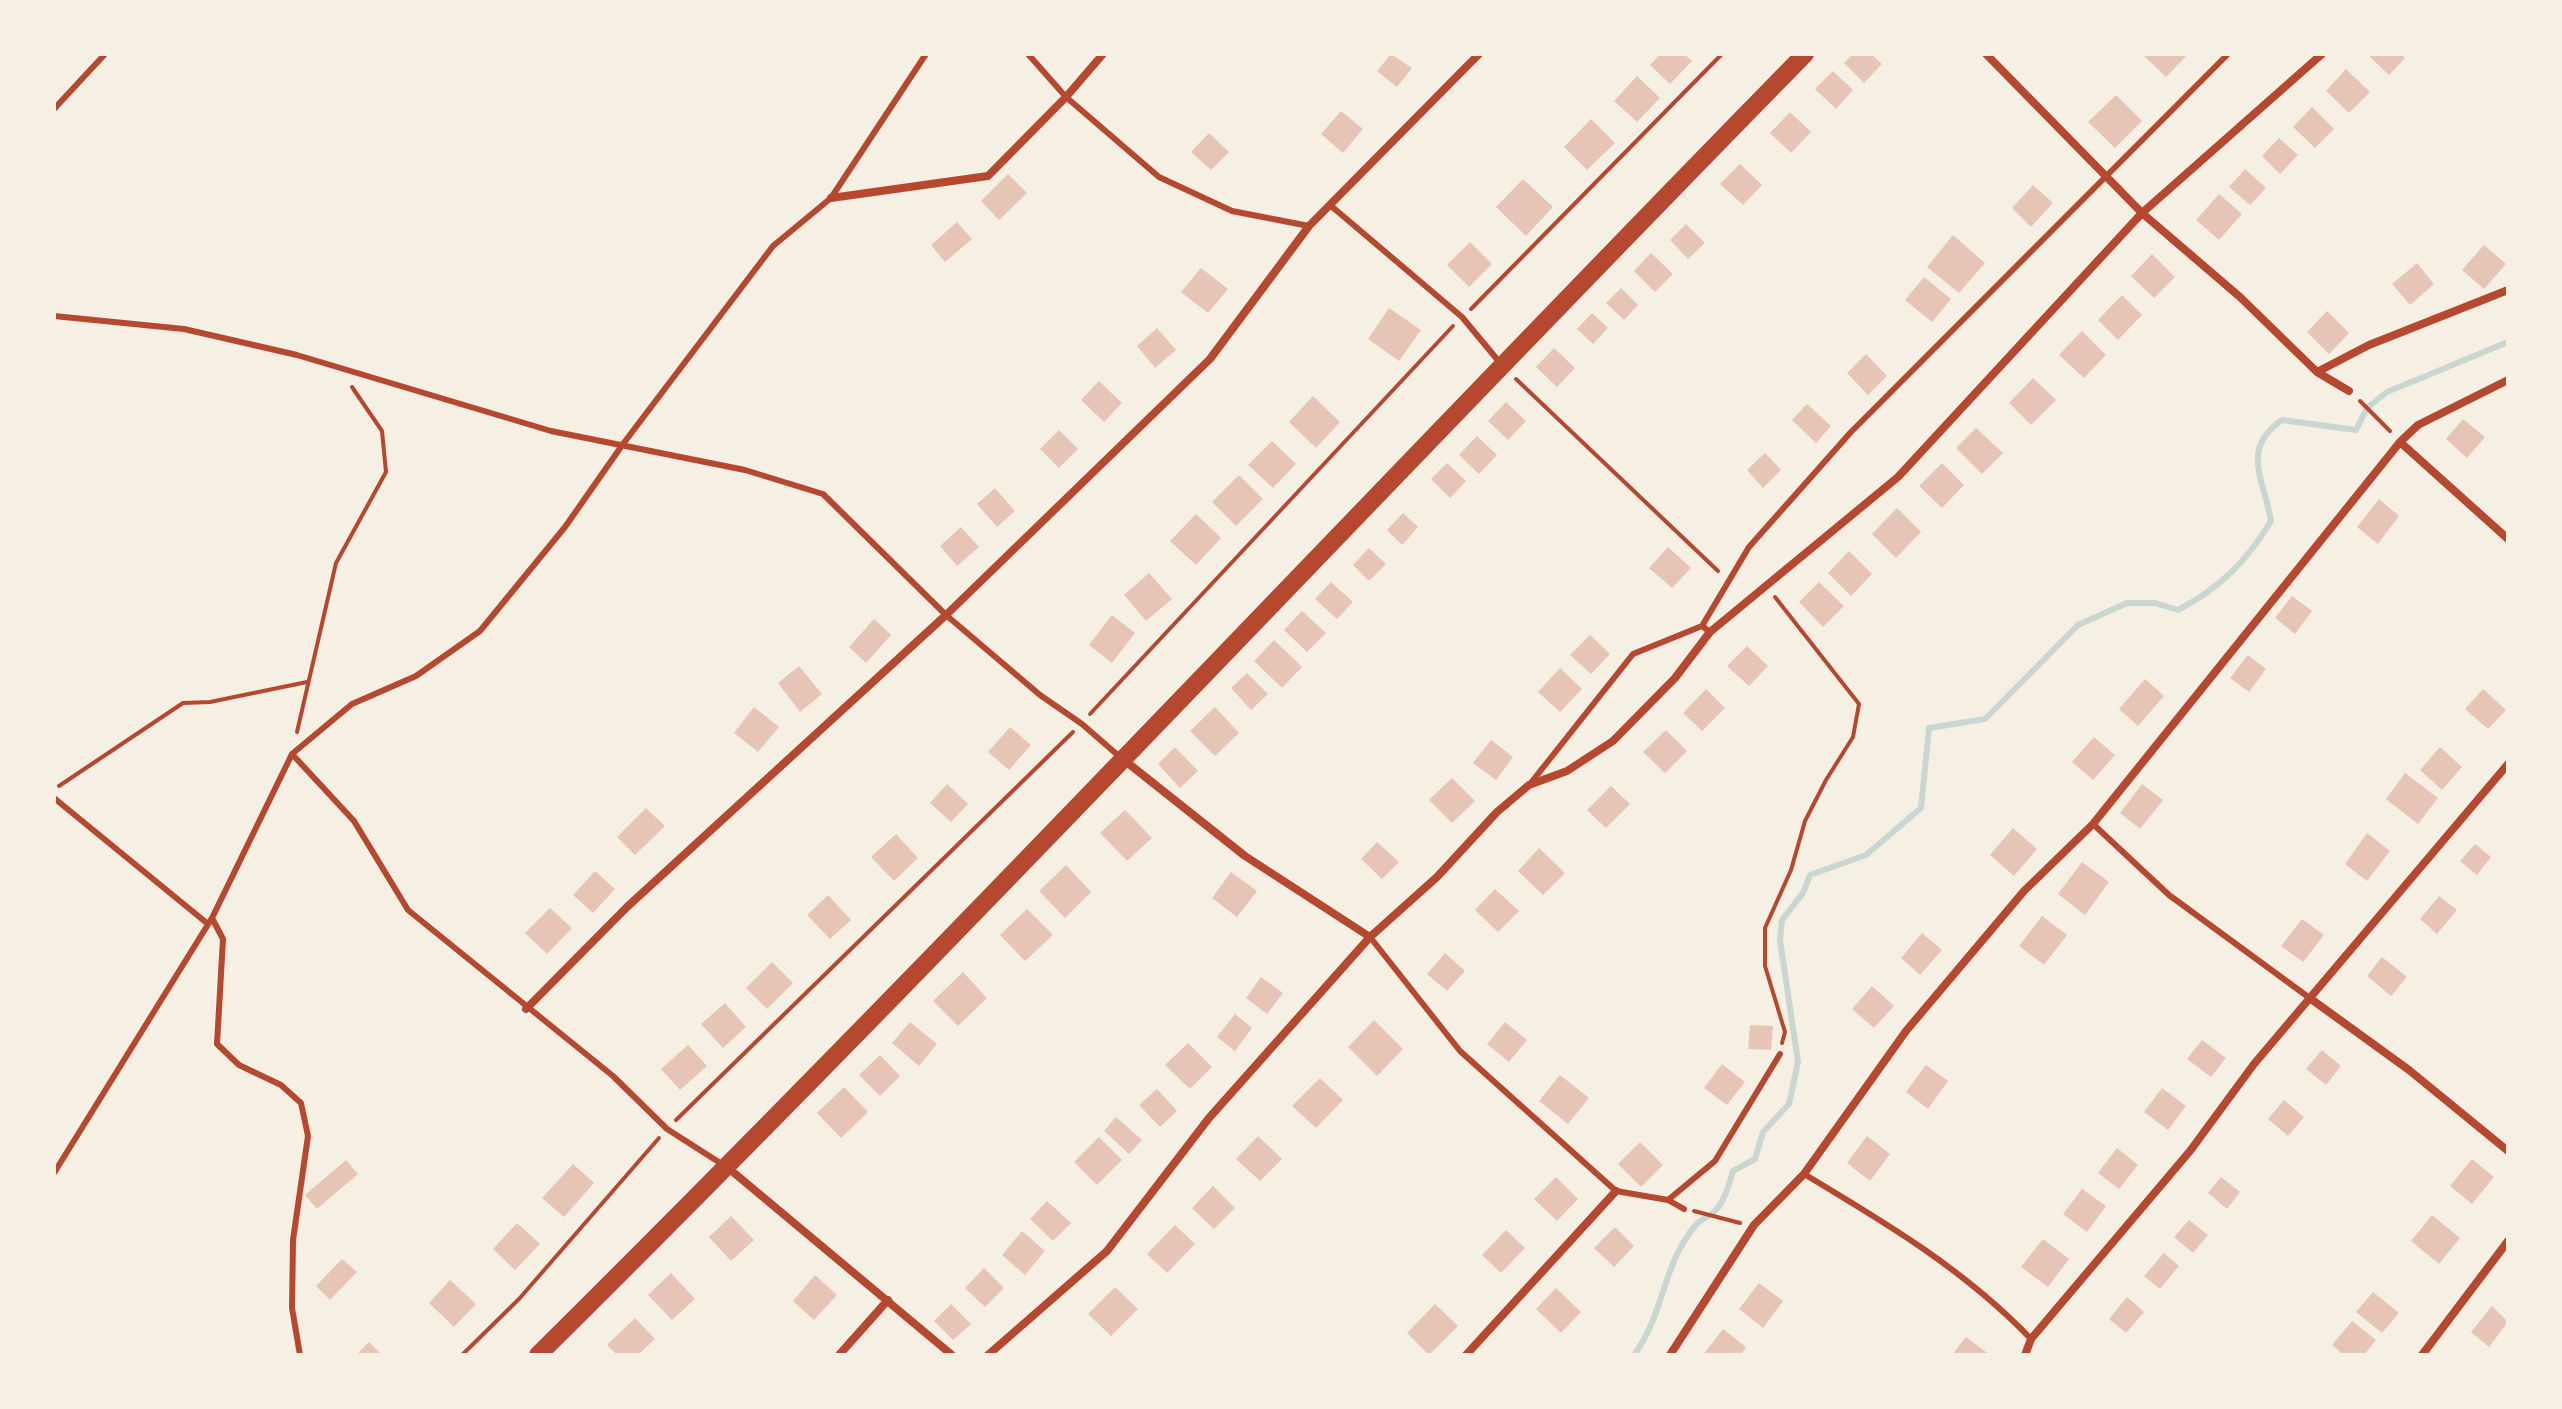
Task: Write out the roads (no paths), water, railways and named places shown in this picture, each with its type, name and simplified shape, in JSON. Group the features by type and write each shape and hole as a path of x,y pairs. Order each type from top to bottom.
{"main road":[{"path":"538,1355 727,1167 1124,760 1501,364 1805,54"}],"street":[{"path":"831,198 988,176 1066,97 1103,54"},
{"path":"526,1009 627,907 946,615 1210,359 1309,226 1479,54"},
{"path":"1986,54 2142,213 2240,297 2317,372 2349,391"},
{"path":"988,1355 1107,1251 1209,1118 1370,937 1437,877 1497,812 1529,785 1567,771 1613,741 1675,678 1706,629 1766,586 1898,477 2142,213 2322,54"},
{"path":"2317,372 2369,345 2508,290"},
{"path":"1670,1355 1754,1225 1804,1174 1906,1031 2024,891 2093,824 2400,442 2418,425 2508,380"},
{"path":"2400,442 2508,539"},
{"path":"1124,760 1245,856 1370,937"},
{"path":"2025,1355 2031,1339 2190,1151 2254,1064 2508,764"},
{"path":"2311,999 2409,1070 2508,1151"},
{"path":"727,1167 952,1355"},
{"path":"1466,1355 1616,1191"},
{"path":"2422,1355 2508,1241"},
{"path":"839,1355 888,1300"}],"lane":[{"path":"54,109 105,54"},
{"path":"54,1173 210,921 292,754 352,704 416,676 480,631 565,527 623,444 773,246 831,198 926,54"},
{"path":"1028,54 1066,97 1159,177 1232,211 1309,226"},
{"path":"1529,785 1633,654 1706,629 1749,547 1851,432 2228,54"},
{"path":"1330,205 1462,317 1501,364"},
{"path":"54,316 184,329 339,368 551,431 745,470 823,494 946,615 1040,695 1082,724 1124,760"},
{"path":"292,754 354,821 408,910 526,1009 613,1076 667,1129 727,1167"},
{"path":"54,798 210,921 223,939 217,1044 239,1065 281,1085 301,1103 308,1136 293,1240 292,1308 300,1355"},
{"path":"2093,824 2169,895 2311,999"},
{"path":"1370,937 1460,1051 1616,1191 1668,1200 1684,1209"},
{"path":"1668,1200 1715,1161 1780,1054"},
{"path":"1804,1174 1912,1238 1996,1302 2031,1339"}],"waterway":[{"path":"1634,1355 1652,1323 1684,1241 1697,1224 1718,1207 1733,1171 1755,1159 1763,1132 1789,1104 1798,1062 1780,940 1782,920 1803,893 1810,875 1866,855 1921,808 1929,728 1985,719 2078,625 2127,603 2155,603 2178,610 2220,583 2252,549 2271,521 2260,478 2258,454 2269,431 2282,420 2356,430 2367,408 2387,392 2508,342"}]}
